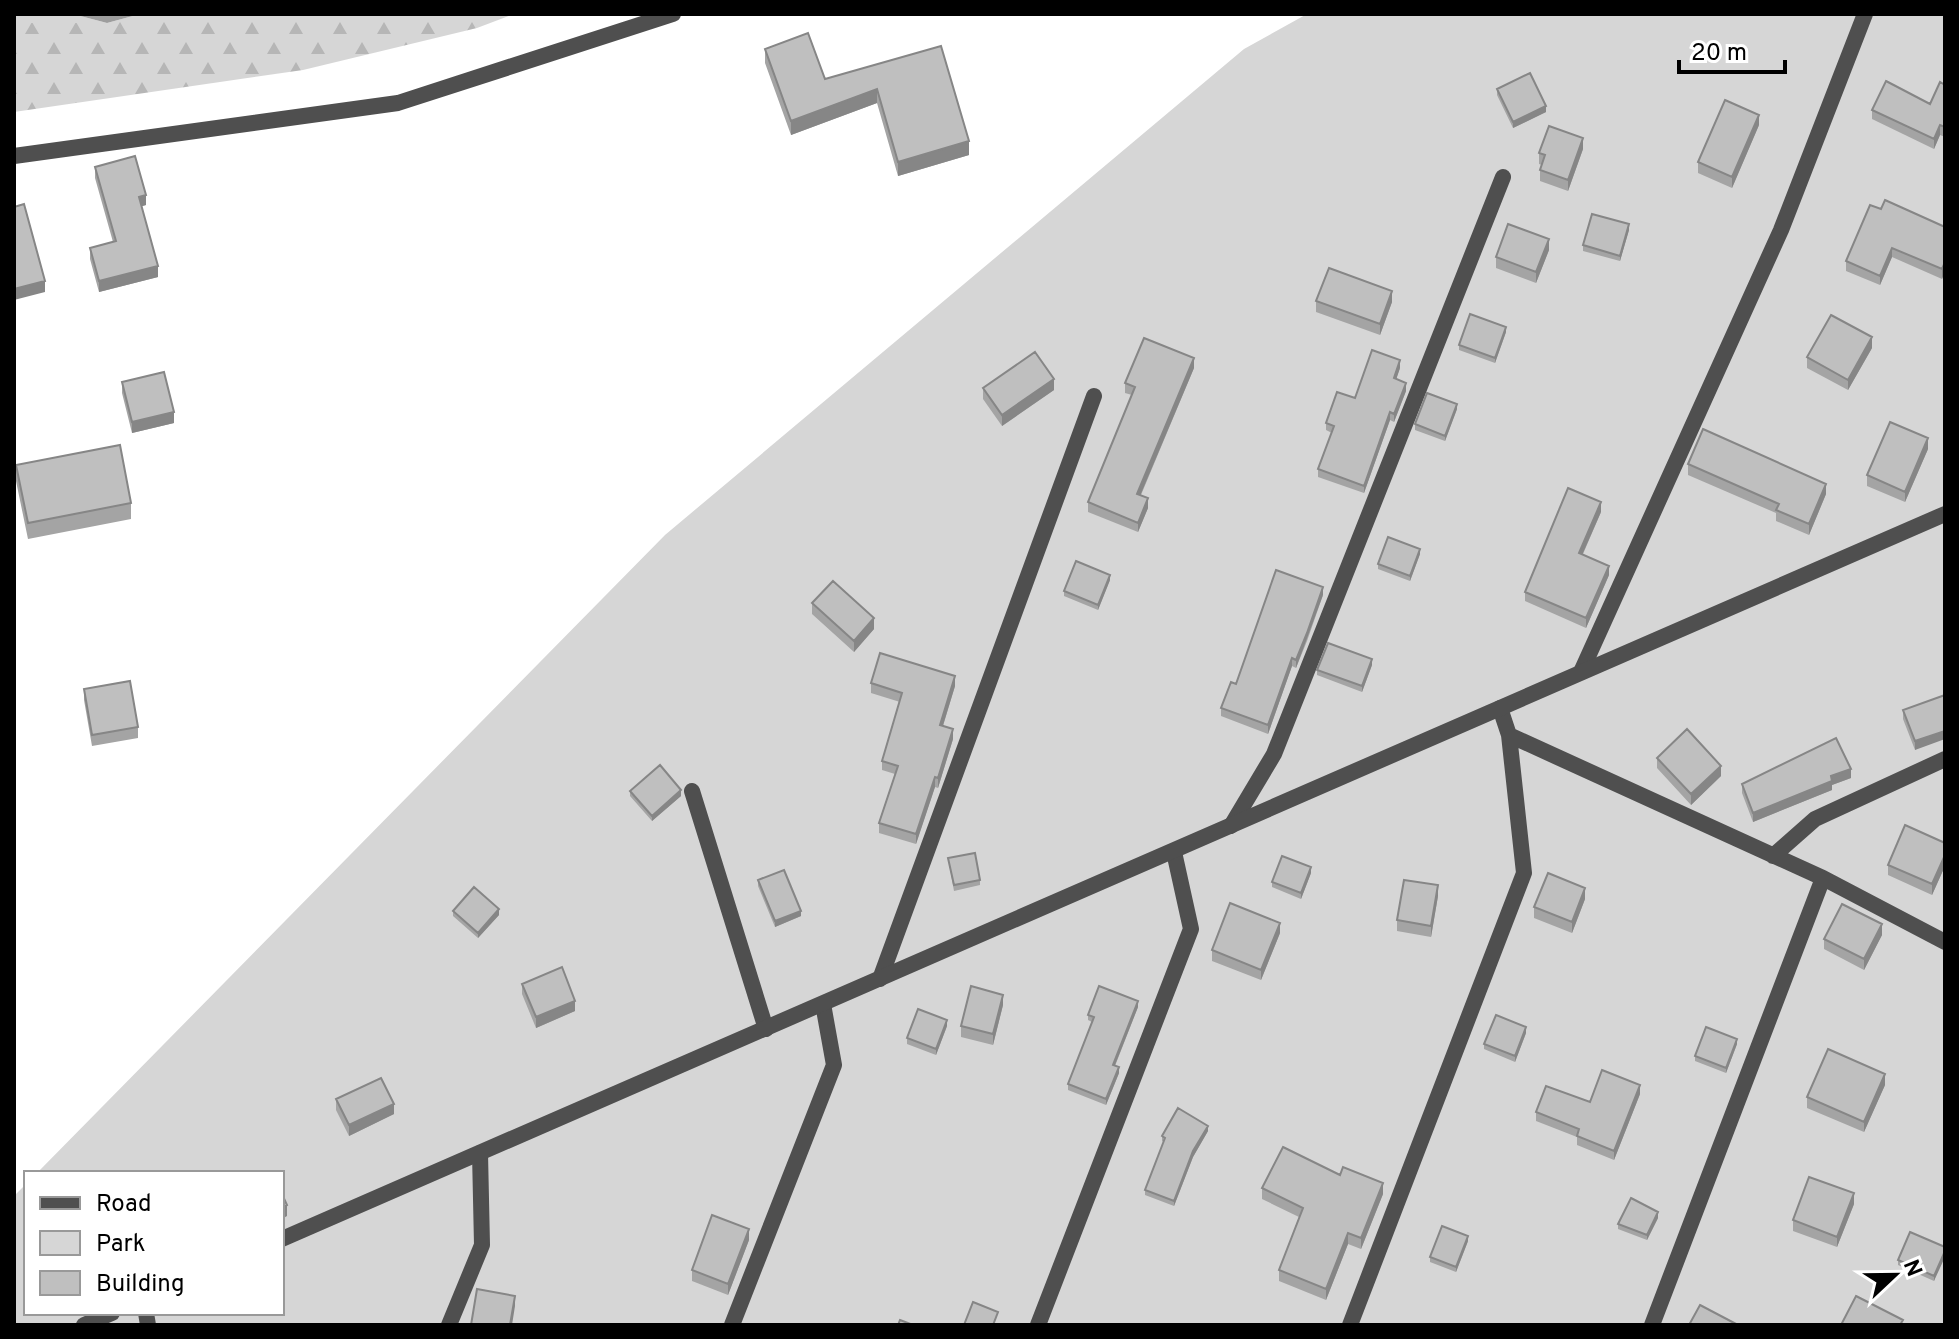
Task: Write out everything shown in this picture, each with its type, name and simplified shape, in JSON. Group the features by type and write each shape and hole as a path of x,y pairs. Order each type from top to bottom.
{"street":[{"path":"14,156 398,103 673,14"},
{"path":"1581,672 1781,230 1865,14"},
{"path":"1231,826 1274,754 1503,177"},
{"path":"880,979 1094,396"},
{"path":"284,1238 1945,514"},
{"path":"1350,1325 1524,873 1509,735 1500,708"},
{"path":"1509,735 1823,878 1945,942"},
{"path":"1773,856 1815,819 1945,759"},
{"path":"692,791 766,1029"},
{"path":"1038,1325 1191,929 1174,852"},
{"path":"1652,1325 1823,878"},
{"path":"732,1325 834,1065 823,1004"},
{"path":"449,1325 482,1245 480,1153"},
{"path":"84,1325 107,1315"}],"green space":[{"path":"14,14 73,14 107,23 14,23"},
{"path":"140,14 514,14 477,28 303,70 14,112 14,23 107,23"},
{"path":"1307,14 1945,14 1945,1325 14,1325 14,1196 24,1186 24,1315 284,1315 284,1171 39,1171 665,535 1244,49"}],"shaded area":[{"path":"73,14 140,14 107,23"}],"building":[{"path":"808,33 825,79 941,46 969,141 898,162 877,89 791,121 765,49"},
{"path":"1530,73 1546,106 1513,122 1497,89"},
{"path":"1886,81 1930,104 1940,82 1945,85 1945,127 1940,125 1934,139 1872,110"},
{"path":"1725,100 1759,115 1732,177 1698,162"},
{"path":"1549,126 1583,138 1568,180 1540,170 1545,155 1539,153"},
{"path":"135,156 146,195 139,197 158,266 99,281 90,248 116,241 95,167"},
{"path":"1885,200 1945,227 1945,262 1942,269 1892,248 1880,276 1846,261 1870,205 1881,209"},
{"path":"24,204 45,281 14,289 14,207"},
{"path":"1592,214 1629,224 1620,256 1583,245"},
{"path":"1508,224 1549,239 1536,272 1496,257"},
{"path":"1329,268 1392,291 1380,324 1316,301"},
{"path":"1470,314 1506,327 1495,358 1459,345"},
{"path":"1831,315 1872,337 1848,380 1807,357"},
{"path":"1144,338 1194,358 1137,494 1148,498 1138,523 1088,502 1135,387 1125,383"},
{"path":"1372,350 1400,360 1394,378 1406,383 1394,414 1390,412 1364,486 1318,469 1334,426 1326,423 1337,392 1355,398"},
{"path":"1035,352 1054,379 1002,415 983,388"},
{"path":"164,372 174,412 132,422 122,382"},
{"path":"1427,393 1457,404 1445,436 1415,424"},
{"path":"1890,422 1928,438 1905,492 1867,475"},
{"path":"1703,429 1826,484 1809,524 1776,510 1779,504 1688,464"},
{"path":"120,445 131,503 28,523 16,465"},
{"path":"1568,488 1601,502 1579,553 1609,566 1586,618 1525,592"},
{"path":"1388,537 1420,549 1410,576 1378,564"},
{"path":"1076,561 1110,575 1098,605 1064,591"},
{"path":"1276,570 1323,587 1296,660 1292,658 1268,725 1221,708 1231,682 1236,684"},
{"path":"833,581 874,618 854,641 812,603"},
{"path":"1328,643 1372,659 1362,686 1317,670"},
{"path":"880,653 955,676 940,725 953,729 916,834 879,823 898,766 882,761 902,693 871,683"},
{"path":"130,681 138,727 92,735 84,689"},
{"path":"1945,695 1945,731 1915,741 1903,710"},
{"path":"1687,729 1721,766 1691,794 1657,758"},
{"path":"1836,738 1851,769 1831,776 1832,781 1753,813 1742,784"},
{"path":"660,765 681,790 652,816 630,791"},
{"path":"1905,825 1945,843 1945,855 1932,884 1888,865"},
{"path":"975,853 980,880 954,885 948,858"},
{"path":"1282,856 1311,867 1301,893 1272,882"},
{"path":"784,870 801,911 775,921 758,880"},
{"path":"1548,873 1585,888 1572,922 1534,907"},
{"path":"1404,880 1438,885 1431,926 1397,920"},
{"path":"474,887 499,909 478,933 453,911"},
{"path":"1230,903 1280,923 1261,970 1212,950"},
{"path":"1842,904 1882,924 1864,959 1824,939"},
{"path":"562,967 575,1001 536,1017 522,984"},
{"path":"971,986 1003,995 993,1034 961,1026"},
{"path":"1099,986 1138,1001 1113,1065 1119,1067 1106,1099 1068,1084 1094,1017 1088,1015"},
{"path":"918,1009 947,1020 936,1049 907,1038"},
{"path":"1496,1015 1526,1027 1515,1056 1484,1044"},
{"path":"1706,1027 1737,1039 1726,1068 1695,1056"},
{"path":"1828,1049 1885,1074 1864,1122 1807,1097"},
{"path":"1602,1070 1640,1085 1614,1151 1577,1136 1579,1129 1536,1112 1546,1086 1590,1102"},
{"path":"381,1078 394,1104 349,1125 336,1099"},
{"path":"1178,1108 1208,1126 1193,1151 1174,1201 1145,1190 1165,1138 1162,1136"},
{"path":"1283,1147 1340,1175 1343,1167 1383,1183 1361,1238 1348,1233 1326,1289 1279,1270 1303,1208 1262,1188"},
{"path":"1809,1177 1854,1193 1837,1237 1793,1220"},
{"path":"1631,1198 1658,1212 1647,1235 1618,1224"},
{"path":"712,1215 749,1229 728,1284 692,1270"},
{"path":"1442,1226 1468,1236 1456,1267 1430,1257"},
{"path":"1910,1232 1945,1247 1934,1276 1898,1260"},
{"path":"477,1289 515,1296 510,1325 471,1325"},
{"path":"1856,1296 1903,1320 1900,1325 1841,1325"},
{"path":"973,1302 998,1312 993,1325 964,1325"},
{"path":"1700,1305 1738,1325 1689,1325"}]}
